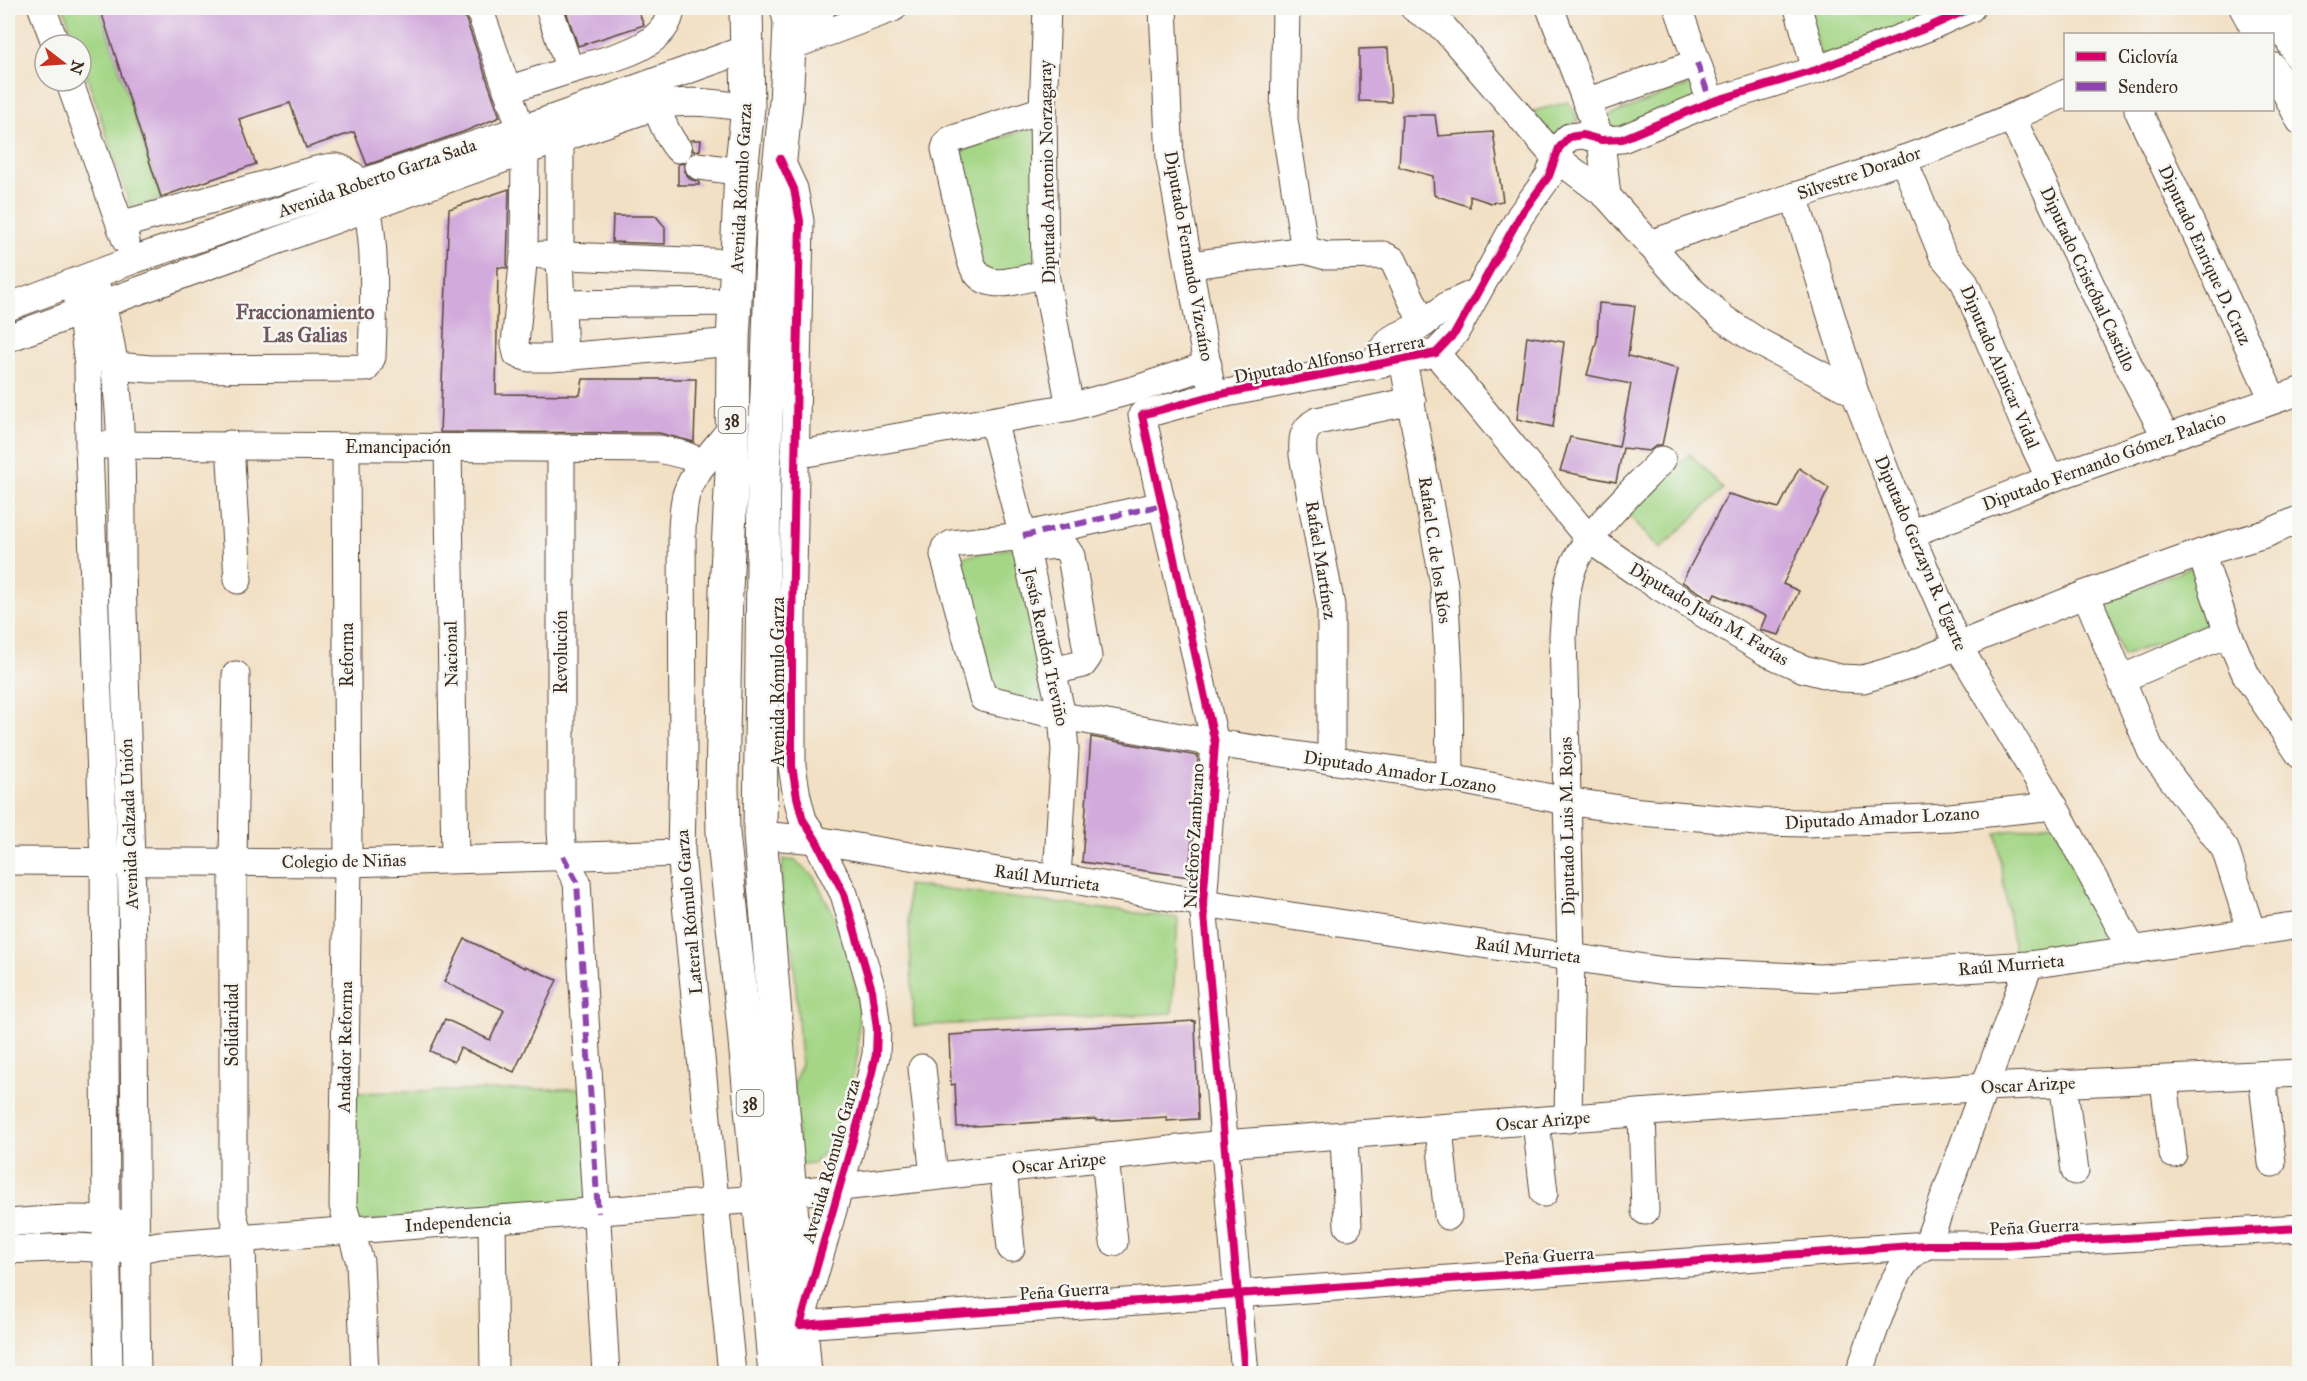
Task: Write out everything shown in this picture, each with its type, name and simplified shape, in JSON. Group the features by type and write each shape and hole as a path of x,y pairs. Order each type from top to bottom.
{"main road":[{"name":"Avenida Rómulo Garza","path":"746,8 748,108 741,172 733,342 732,472 726,590 722,785 723,833 743,1019 774,1196 800,1325 805,1374"},
{"name":"Avenida Rómulo Garza","path":"775,1374 774,1196 760,836 764,475 773,225 780,159 788,19"}],"street":[{"path":"42,8 51,33"},
{"path":"479,8 523,140 524,254 515,344 517,354 529,358 564,357 733,342"},
{"path":"549,8 570,70"},
{"path":"507,90 618,56 656,38 668,24 671,8"},
{"path":"788,19 822,8"},
{"path":"788,19 893,8"},
{"name":"Diputado Antonio Norzagaray","path":"1047,8 1043,110 1045,274 1070,407"},
{"name":"Diputado Fernando Vizcaíno","path":"1163,8 1170,160 1191,265 1208,364 1211,396"},
{"path":"1286,8 1284,120 1305,250"},
{"path":"1414,8 1442,18 1556,156 1607,196 1689,288 1724,319 1757,341 1855,393"},
{"path":"1550,8 1601,140 1607,196"},
{"path":"1678,8 1711,102"},
{"path":"1798,8 1816,70"},
{"path":"1556,156 1563,142 1569,137 1583,135 1601,140 1622,139 1711,102 1816,70 1925,17 1971,8"},
{"path":"2272,8 2300,62"},
{"name":"Avenida Roberto Garza Sada","path":"10,299 83,280 133,260 358,184 523,140 559,128 653,95 746,49"},
{"path":"1586,102 1697,63"},
{"path":"2274,70 2300,121"},
{"path":"73,93 133,260"},
{"name":"Silvestre Dorador","path":"1649,244 1902,159 2012,118 2064,94"},
{"path":"653,95 678,149"},
{"name":"Avenida Roberto Garza Sada","path":"653,95 677,101 748,108"},
{"path":"1043,110 950,140 945,149 970,258 976,274 981,279 994,283 1045,274"},
{"name":"Diputado Enrique D. Cruz","path":"2138,111 2273,399"},
{"name":"Diputado Cristóbal Castillo","path":"2012,118 2133,376 2167,439"},
{"path":"559,128 561,304 564,357"},
{"name":"Avenida Roberto Garza Sada","path":"8,338 369,209 523,140"},
{"name":"Diputado Alfonso Herrera","path":"1142,415 1211,396 1436,353 1455,333 1475,293 1520,216 1549,176 1556,156"},
{"name":"Avenida Rómulo Garza","path":"780,159 794,189 800,221 792,623 792,766 803,820 844,894 872,990 877,1029 876,1055 869,1084 800,1325"},
{"name":"Diputado Almicar Vidal","path":"1902,159 1943,256 1964,281 2025,426 2050,479"},
{"path":"699,166 741,172"},
{"path":"115,366 151,369 366,368 371,362 372,350 372,232 369,209 358,184 351,175 334,167 120,225"},
{"name":"Diputado Gerzayn R. Ugarte","path":"1794,196 1855,393 1910,534 1958,646 2055,806 2133,951"},
{"path":"1191,265 1305,250 1326,256 1383,255 1393,260 1423,324"},
{"path":"524,254 736,263"},
{"name":"Avenida Calzada Unión","path":"83,280 115,366 119,444 121,572 143,1241 137,1374"},
{"path":"1374,366 1384,345 1392,339 1423,324 1448,305 1475,293"},
{"path":"561,304 735,302"},
{"name":"Avenida Calzada Unión","path":"92,307 88,364 89,446 104,861 105,1220 109,1374"},
{"name":"Diputado Juán M. Farías","path":"1436,353 1589,539 1642,576 1766,652 1804,669 1840,678 1863,679 1908,666 2086,594 2201,553 2268,533 2300,519"},
{"name":"Rafael C. de los Ríos","path":"1404,360 1444,584 1449,674 1450,778"},
{"name":"Diputado Alfonso Herrera","path":"795,455 1070,407 1137,389 1208,364"},
{"name":"Diputado Fernando Gómez Palacio","path":"1910,534 2050,479 2300,391"},
{"name":"Rafael Martínez","path":"1331,760 1331,606 1303,455 1304,432 1317,422 1412,401"},
{"name":"Nicéforo Zambrano","path":"1142,415 1215,743 1203,903 1245,1374"},
{"name":"Jesús Rendón Treviño","path":"993,421 1024,543 1062,716 1065,750 1057,877"},
{"name":"Lateral Rómulo Garza","path":"732,428 704,463 686,495 682,529 681,853 717,1202 732,1374"},
{"path":"230,444 238,580"},
{"name":"Emancipación","path":"89,446 230,444 346,448 659,449 676,452 704,463"},
{"name":"Reforma","path":"346,448 348,863"},
{"name":"Nacional","path":"448,448 455,859"},
{"name":"Revolución","path":"561,448 561,832 563,856"},
{"name":"Diputado Luis M. Rojas","path":"1568,1119 1570,956 1563,636 1568,592 1573,566 1589,539 1662,460"},
{"path":"1024,543 1163,505"},
{"path":"1024,543 1065,547 1071,556 1088,657 1083,664 1052,671"},
{"name":"Diputado Amador Lozano","path":"1024,543 952,544 945,548 944,555 982,698 1062,716 1215,743 1450,778 1566,801 1641,812 1756,822 1806,823 1950,817 2055,806"},
{"path":"2201,553 2228,633 2246,675 2264,705 2300,755"},
{"path":"2086,594 2151,751 2225,849 2252,933"},
{"path":"2121,679 2228,633"},
{"name":"Solidaridad","path":"236,675 232,862 233,1214 241,1239 246,1374"},
{"name":"Raúl Murrieta","path":"760,836 816,840 1009,873 1057,877 1203,903 1665,971 1821,978 2029,965 2300,925"},
{"name":"Colegio de Niñas","path":"8,861 348,863 681,853"},
{"path":"563,856 577,882 606,1374"},
{"name":"Andador Reforma","path":"348,863 343,1206 350,1230"},
{"path":"1859,1374 1899,1273 1913,1254 1927,1245 2029,965"},
{"path":"922,1068 934,1176"},
{"name":"Oscar Arizpe","path":"774,1196 841,1186 1223,1144 1985,1087 2164,1081 2300,1073"},
{"path":"2262,1075 2272,1163"},
{"path":"2164,1081 2173,1154"},
{"path":"2063,1083 2075,1171"},
{"path":"1642,1113 1645,1211"},
{"path":"1536,1122 1544,1193"},
{"path":"1439,1129 1448,1216"},
{"path":"1344,1136 1348,1226"},
{"path":"1105,1158 1114,1242"},
{"path":"1003,1169 1011,1248"},
{"name":"Independencia","path":"143,1241 241,1239 598,1213 774,1196"},
{"path":"8,1222 65,1218 105,1220 143,1241"},
{"path":"492,1220 494,1374"},
{"name":"Peña Guerra","path":"800,1325 1927,1245 2003,1245 2300,1228"},
{"path":"350,1230 359,1252 365,1374"},
{"path":"8,1250 107,1247 143,1241"}],"green space":[{"path":"64,8 100,8 161,199 131,208 92,93 93,33 72,33"},
{"path":"1806,8 1915,8 1922,27 1823,63"},
{"path":"1699,81 1705,100 1606,135 1600,119"},
{"path":"1568,102 1579,120 1550,138 1534,111"},
{"path":"1042,124 1038,265 984,278 961,151"},
{"path":"1690,454 1723,489 1660,549 1627,513"},
{"path":"1019,547 1056,706 987,698 954,558"},
{"path":"2200,564 2221,619 2123,656 2102,601"},
{"path":"2054,823 2121,940 2014,950 1996,833"},
{"path":"783,859 796,861 814,877 845,938 859,1002 858,1053 848,1098 830,1146 814,1163 800,1164 793,1085 801,1064 793,947 780,929"},
{"path":"907,885 1178,918 1172,1013 914,1026"},
{"path":"598,1088 605,1205 352,1223 351,1093"}],"building":[{"path":"100,8 462,8 500,117 367,165 354,132 306,148 290,103 239,119 256,164 161,197"},
{"path":"565,8 637,8 644,25 578,46"},
{"path":"1388,48 1391,102 1359,101 1359,49"},
{"path":"1402,115 1435,115 1438,136 1493,132 1503,201 1491,203 1470,196 1470,207 1434,195 1433,176 1399,167"},
{"path":"691,140 701,140 700,150 693,151"},
{"path":"684,163 685,172 690,179 699,182 699,185 678,185 678,164"},
{"path":"509,189 507,268 498,267 496,394 580,395 583,379 696,379 694,442 659,433 440,432 449,209"},
{"path":"613,216 656,216 665,227 665,244 612,242"},
{"path":"1599,303 1635,306 1628,356 1678,369 1662,445 1657,445 1649,451 1623,448 1616,482 1560,471 1570,437 1619,447 1631,384 1587,375 1597,340"},
{"path":"1527,336 1564,342 1553,427 1517,419"},
{"path":"1799,468 1829,488 1783,584 1799,591 1779,635 1760,630 1766,616 1715,594 1712,600 1682,582 1728,494 1779,508"},
{"path":"1091,737 1198,756 1189,877 1082,862"},
{"path":"465,939 525,968 525,966 557,980 514,1072 460,1048 454,1062 430,1051 445,1019 490,1040 504,1010 444,982"},
{"path":"1195,1021 1198,1119 1167,1121 1167,1117 1096,1121 1096,1119 957,1127 955,1084 951,1085 949,1035"}],"marked path":[{"path":"1697,63 1711,102"},
{"path":"1023,536 1163,505"},
{"path":"563,856 577,882 598,1213"}],"cycle path":[{"path":"1245,1374 1203,903 1215,743 1142,415 1211,396 1436,353 1455,333 1520,216 1549,176 1559,148 1569,137 1583,135 1601,140 1622,139 1711,102 1816,70 1929,27 1971,8"},
{"path":"780,159 794,189 800,221 792,623 792,766 803,820 844,894 872,990 877,1029 876,1055 869,1084 800,1325 1927,1245 2003,1245 2300,1228"}],"district":[{"name":"Fraccionamiento Las Galias","path":"305,324"}]}
